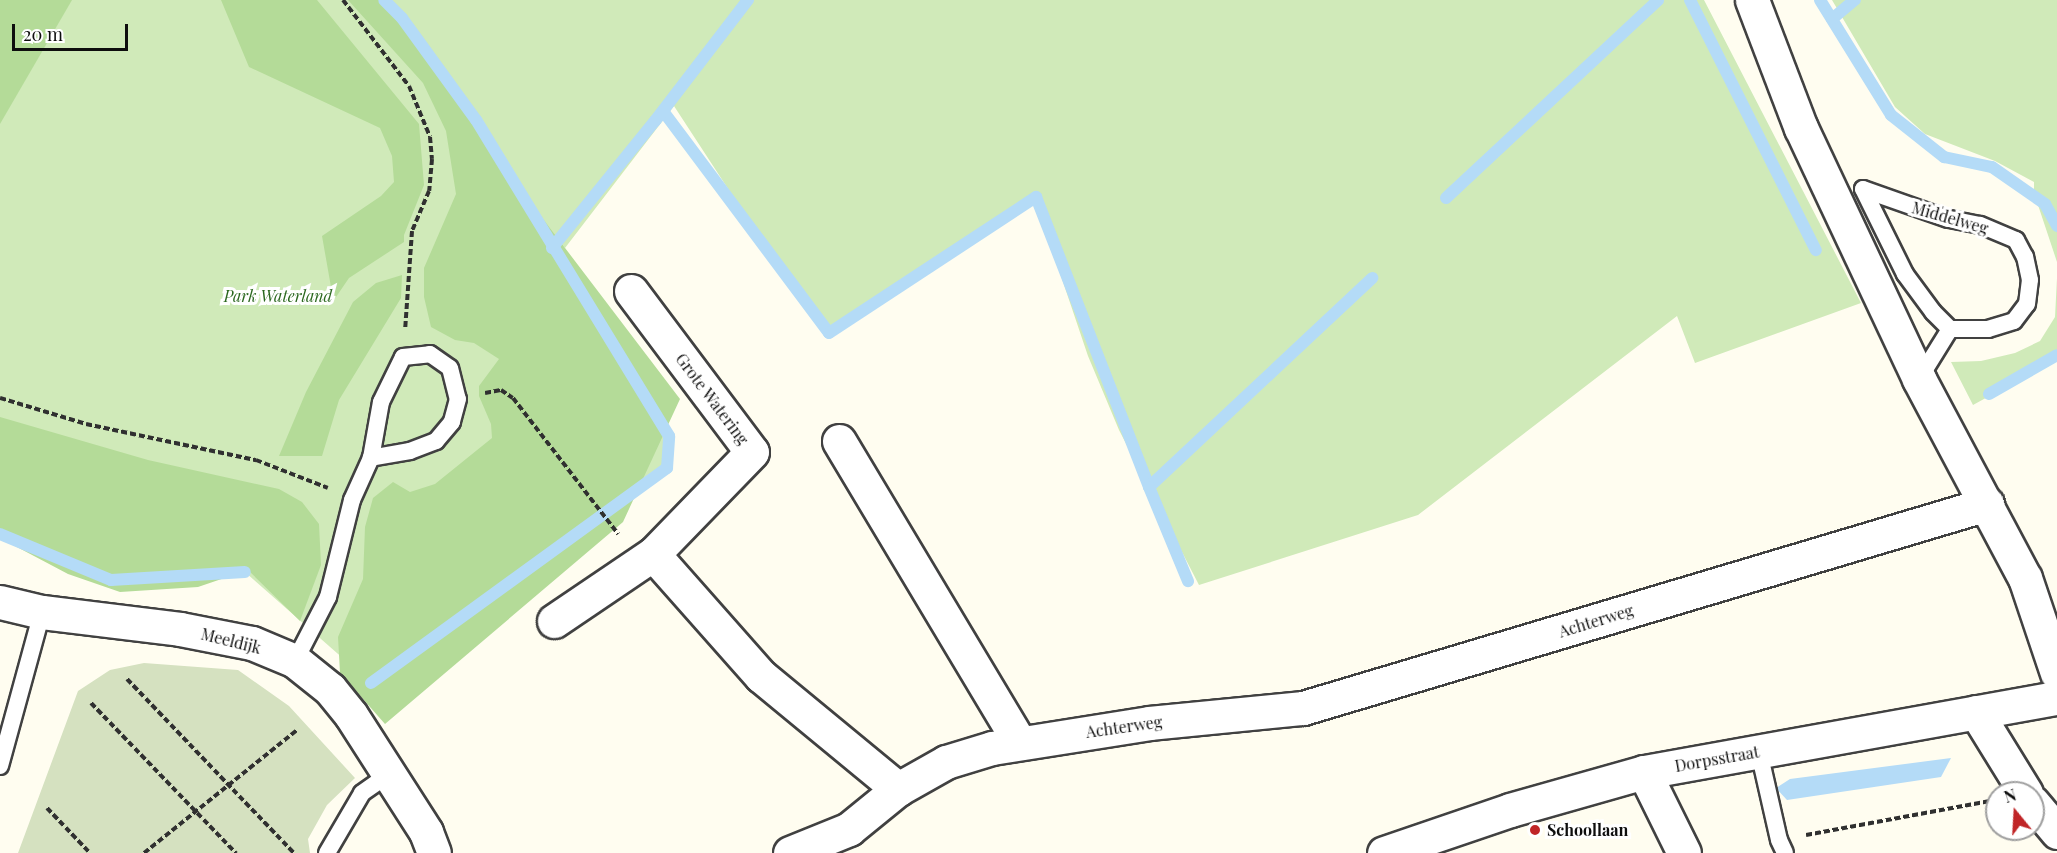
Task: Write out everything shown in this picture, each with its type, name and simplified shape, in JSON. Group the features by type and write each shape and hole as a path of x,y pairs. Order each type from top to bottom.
{"street":[{"path":"1752,0 1801,128 1919,380 2025,578 2057,672"},
{"name":"Grote Watering","path":"554,621 653,554 752,452 631,291"},
{"path":"839,441 1020,743"},
{"name":"Achterweg","path":"790,853 849,829 898,789 946,762 992,748 1149,723 1303,708 1987,504"},
{"path":"653,554 761,676 898,789"},
{"name":"Meeldijk","path":"0,602 42,612 180,629 252,643 295,661 330,689 351,715 426,832 434,853"},
{"name":"Dorpsstraat","path":"1384,853 1510,810 1644,772 2057,698"},
{"path":"1976,712 2019,781"},
{"path":"1644,772 1684,853"},
{"path":"2045,818 2057,832"}],"lane":[{"name":"Middelweg","path":"1863,189 1948,219 1980,225 2016,240 2025,257 2030,280 2027,304 2014,321 1988,329 1950,329 1933,312 1905,274 1863,189"},
{"path":"1919,380 1950,329"},
{"path":"295,661 328,597 352,500 371,458 381,402 403,357 430,354 450,368 458,399 452,422 436,441 410,451 371,458"},
{"path":"0,766 42,612"},
{"path":"1759,752 1782,846"},
{"path":"327,853 362,793 388,775"}],"path":[{"path":"343,0 409,86 430,137 432,159 429,191 412,231 403,357"},
{"path":"458,399 501,390 513,398 617,533"},
{"path":"0,398 86,424 256,460 315,481 352,500"},
{"path":"127,679 294,853"},
{"path":"91,703 236,853"},
{"path":"144,853 297,730"},
{"path":"1782,846 1985,803"},
{"path":"47,808 90,853"}],"green space":[{"name":"Park Waterland","path":"0,0 1704,0 1861,303 1695,363 1677,316 1418,515 1199,585 1119,430 1088,356 1035,199 835,334 820,323 751,224 674,106 565,248 559,240 553,248 669,436 667,468 371,683 245,572 111,580 0,532"},
{"path":"0,0 72,0 0,124"},
{"path":"221,0 317,0 419,124 424,185 404,235 404,242 349,278 336,297 331,287 322,236 381,196 394,182 392,156 380,128 249,67"},
{"path":"348,0 388,0 493,143 543,219 680,399 623,522 385,724 340,673 338,637 363,579 365,527 373,498 393,482 410,492 435,484 492,438 491,424 479,396 479,386 499,359 474,343 455,340 431,327 424,297 424,268 456,194 446,131 423,83"},
{"path":"1832,0 2057,0 2057,262 2034,193 2034,182 1995,161 1925,134 1895,107"},
{"path":"402,275 401,298 339,400 322,456 279,456 306,392 353,302 376,283"},
{"path":"2057,278 2057,359 1973,405 1951,362 1981,361 2015,353 2040,341 2055,317"},
{"path":"0,417 148,460 279,489 302,502 319,524 321,565 300,621 248,570 198,587 120,592 68,574 0,538"},
{"path":"144,663 238,670 289,706 355,778 327,805 308,839 310,853 18,853 78,691 110,670"}],"water":[{"path":"1951,758 1941,777 1787,800 1776,788 1790,779"}],"waterway":[{"path":"371,683 667,468 669,436 476,120 402,18 384,0"},
{"path":"552,248 655,121 748,0"},
{"path":"1446,198 1658,0"},
{"path":"1690,0 1816,250"},
{"path":"1820,0 1891,115 1944,157 1992,167 2045,204 2057,226"},
{"path":"1832,19 1855,0"},
{"path":"663,111 829,333 1036,197 1149,487 1372,278"},
{"path":"1989,394 2057,355"},
{"path":"1149,487 1188,581"},
{"path":"0,534 111,580 245,572"}],"place":[{"name":"Schoollaan","path":"1535,830"}]}
